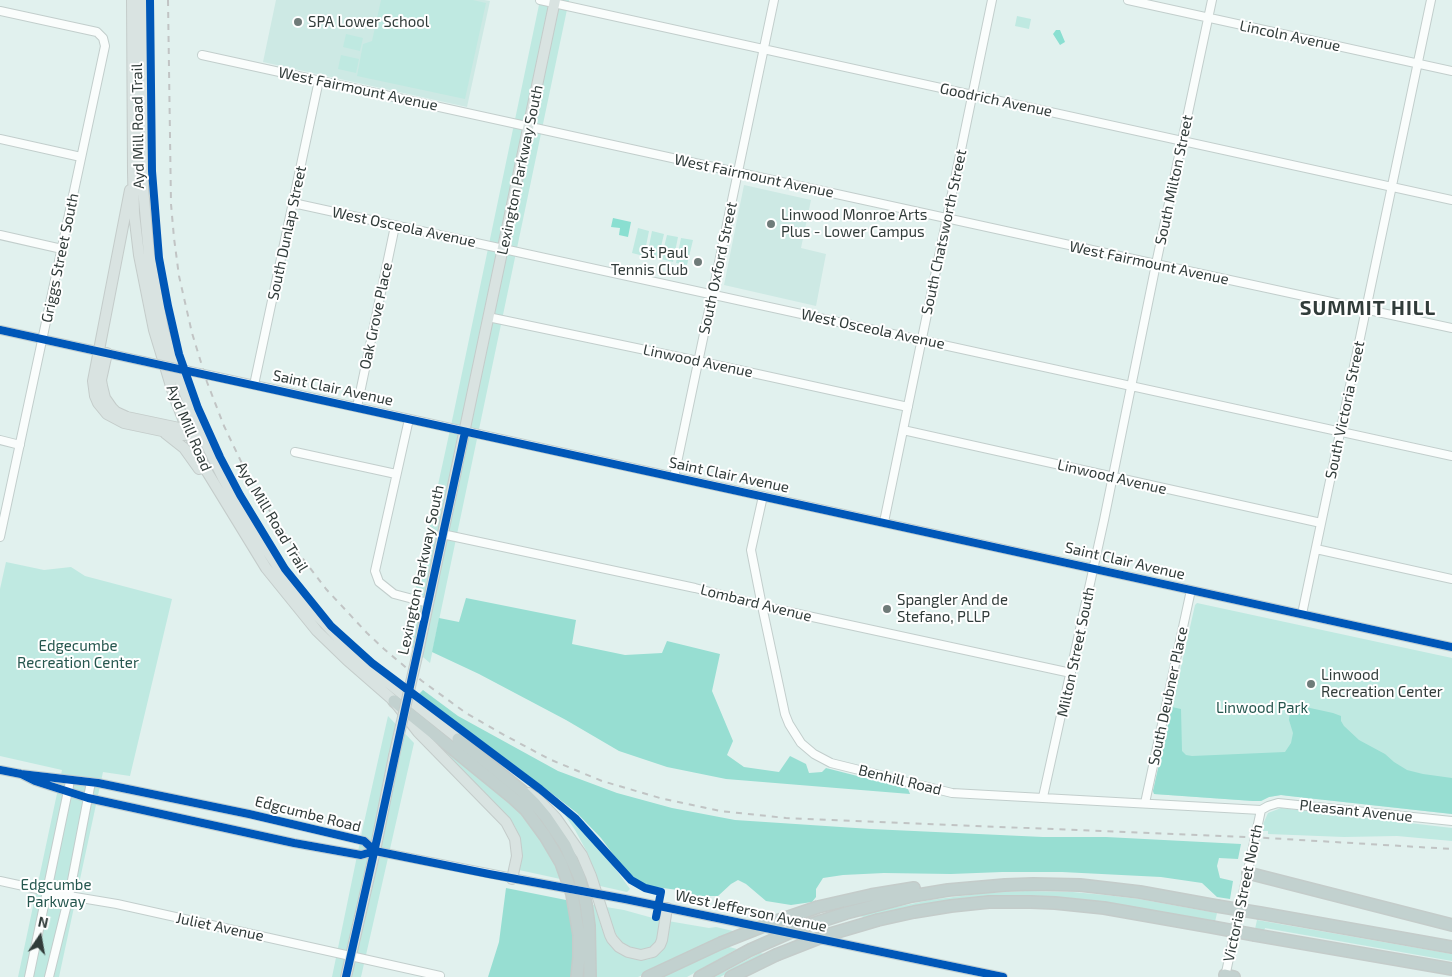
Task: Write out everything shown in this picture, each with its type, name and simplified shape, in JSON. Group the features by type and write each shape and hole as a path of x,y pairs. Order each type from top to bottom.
{"highway":[{"path":"394,702 513,798 536,823 550,842 562,863 568,879 578,922 579,945 576,977"},
{"name":"Ayd Mill Road","path":"458,739 535,804 565,846 579,876 586,904 590,926 590,977"},
{"path":"1248,873 1452,925"},
{"path":"648,977 721,943 818,907 872,894 917,888 971,888 1033,884 1080,886 1140,892 1452,947"},
{"path":"700,977 750,950 800,928 846,913 912,896 971,888"},
{"path":"732,977 776,955 827,935 878,920 951,906 989,902 1030,902 1104,908 1452,969"},
{"path":"745,977 776,955"}],"main road":[{"name":"Ayd Mill Road","path":"132,0 134,213 139,254 154,330 174,396 192,432 249,524 282,573 314,613 348,648 458,739"},
{"name":"Ayd Mill Road","path":"142,0 143,188 149,254 163,329 192,432 206,470 266,568 317,631 394,702 418,732 506,822 515,839 517,856 512,879"},
{"name":"Lexington Parkway South","path":"346,977 418,652 555,1"},
{"path":"133,172 103,352 102,386 105,398 116,412 127,417 192,432"},
{"path":"103,352 93,381 95,396 102,409 112,418 124,423 181,435 192,432"},
{"path":"162,431 184,448 229,510"},
{"path":"458,739 539,800 564,828 588,867 603,909 608,930 612,940 619,948 641,955 653,952 662,940 667,908"}],"street":[{"name":"Goodrich Avenue","path":"540,0 555,1 1452,200"},
{"name":"South Oxford Street","path":"674,477 774,0"},
{"name":"South Chatsworth Street","path":"884,522 992,0"},
{"name":"Lincoln Avenue","path":"1128,0 1452,71"},
{"name":"South Milton Street","path":"1113,477 1212,0"},
{"name":"South Victoria Street","path":"1302,614 1431,0"},
{"name":"Griggs Street South","path":"0,11 97,32 103,38 105,46 0,538"},
{"name":"West Fairmount Avenue","path":"202,55 1452,328"},
{"name":"South Dunlap Street","path":"254,385 319,80"},
{"path":"0,140 81,157"},
{"name":"West Osceola Avenue","path":"293,203 1452,456"},
{"name":"Oak Grove Place","path":"357,407 395,226"},
{"path":"0,236 62,249"},
{"name":"Linwood Avenue","path":"488,317 908,407"},
{"name":"Saint Clair Avenue","path":"0,330 1452,647"},
{"name":"Lexington Parkway South","path":"408,419 375,571 379,582 394,594 428,603"},
{"name":"Linwood Avenue","path":"903,430 1321,524"},
{"path":"0,440 20,445"},
{"path":"295,452 396,474"},
{"name":"Milton Street South","path":"1044,797 1113,477"},
{"name":"Benhill Road","path":"763,496 752,550 785,714 797,738 806,749 831,763 952,793 1261,810"},
{"name":"Lombard Avenue","path":"442,534 695,588 762,606 1071,673"},
{"path":"1316,549 1452,579"},
{"name":"South Deubner Place","path":"1145,803 1191,590"},
{"path":"0,770 21,774"},
{"name":"Edgcumbe Road","path":"21,774 91,782 169,797 364,841 375,851"},
{"name":"Edgcumbe Road","path":"21,774 35,781 88,798 294,843 361,855 375,851"},
{"path":"29,977 71,780"},
{"path":"49,977 69,896 91,782"},
{"name":"Pleasant Avenue","path":"1261,810 1278,803 1452,821"},
{"name":"Victoria Street North","path":"1228,976 1261,810"},
{"name":"West Jefferson Avenue","path":"375,851 512,879 625,899 1003,977"},
{"name":"Juliet Avenue","path":"0,881 127,906 440,976"}],"shaded area":[{"path":"276,0 490,1 467,107 263,62"},
{"path":"1056,30 1060,30 1065,42 1060,45 1053,34"},
{"name":"Linwood Monroe Arts Plus - Lower Campus","path":"744,185 811,200 801,248 826,254 816,306 724,285"},
{"path":"613,218 631,222 628,237 619,235 620,228 611,227"},
{"path":"466,598 576,620 572,644 625,655 662,653 667,641 720,654 712,691 733,741 727,755 744,767 779,772 790,756 806,764 809,773 822,772 826,768 908,789 910,794 726,779 667,767 619,751 566,720 479,674 432,652 439,618 459,622"},
{"path":"423,690 458,716 558,771 617,793 672,808 735,820 871,829 1043,837 1106,837 1241,844 1238,859 1219,858 1217,866 1220,878 1233,881 1230,899 1217,897 1202,883 1161,877 1062,872 843,875 823,878 816,889 816,897 812,902 791,905 766,901 746,884 738,880 718,896 698,896 678,890 648,886 624,869 601,838 577,813 419,694"},
{"path":"1301,706 1341,716 1344,726 1359,740 1385,754 1407,770 1452,778 1452,814 1281,795 1269,797 1261,801 1253,801 1154,794 1153,791 1172,707 1181,709 1182,751 1186,755 1192,756 1285,752 1291,743 1293,733 1289,720 1290,713 1298,713"},
{"path":"506,888 571,901 575,937 572,977 488,977 499,942"}],"green space":[{"path":"381,0 473,0 486,3 465,99 357,76 363,44 372,41"},
{"path":"540,0 569,0 430,663 404,641"},
{"path":"1017,16 1031,19 1029,29 1015,26"},
{"path":"346,34 363,38 360,51 343,47"},
{"path":"341,55 359,59 356,73 338,69"},
{"path":"638,228 649,231 644,256 632,253"},
{"path":"652,231 664,234 658,259 647,256"},
{"path":"667,235 678,237 673,262 661,259"},
{"path":"681,238 693,240 687,265 676,263"},
{"name":"Edgecumbe Recreation Center","path":"6,562 44,570 71,567 85,576 172,599 130,776 103,772 59,977 18,977 62,770 0,756 0,589"},
{"name":"Linwood Park","path":"1197,603 1452,658 1452,814 1281,795 1269,797 1261,801 1253,801 1154,794 1153,791"},
{"path":"388,716 414,743 361,977 332,977 363,827"},
{"path":"425,733 527,816 565,880 519,870 516,829 512,822"},
{"path":"1281,808 1452,828 1452,841 1397,836 1344,837 1268,834 1268,831 1262,831 1268,813"},
{"path":"566,814 604,853 630,889 627,892 600,886 587,852"},
{"path":"1026,891 1105,895 1217,913 1215,922 1096,902 1060,898 1007,896 931,903 864,917 859,916 930,900 985,893"},
{"path":"589,904 599,906 627,956 638,960 650,959 661,952 667,942 668,921 709,928 716,927 733,931 733,934 638,977 593,977"},
{"path":"606,907 660,920 660,936 655,947 638,953 622,943 614,931"},
{"path":"1257,920 1452,954 1452,961 1265,928 1264,931 1255,929"},
{"path":"725,946 737,949 687,977 660,977"},
{"path":"760,953 765,954 720,977 714,977"}],"railway":[{"path":"168,0 171,204 174,238 179,276 192,333 207,382 224,426 261,498 294,547 326,589 384,649 422,681 466,713 549,759 602,781 660,798 720,811 786,818 1267,838 1452,849"}],"cycle path":[{"name":"Ayd Mill Road Trail","path":"150,0 152,171 159,258 179,354 198,408 240,495 285,569 331,626 372,663 540,789 575,818 631,880 645,888 661,892 656,917"},
{"path":"0,330 1452,647"},
{"path":"346,977 465,432"},
{"path":"0,770 98,783 249,814 364,841 375,851"},
{"path":"21,774 35,781 88,798 294,843 361,855 375,851 625,899 1003,977"}],"place":[{"name":"SPA Lower School","path":"298,22"},
{"name":"Linwood Monroe Arts Plus - Lower Campus","path":"771,224"},
{"name":"St Paul Tennis Club","path":"698,262"},
{"name":"Spangler And de Stefano, PLLP","path":"887,609"},
{"name":"Linwood Recreation Center","path":"1311,684"}],"district":[{"name":"SUMMIT HILL","path":"1368,308"}],"park label":[{"name":"Edgcumbe Parkway","path":"56,894"}]}
